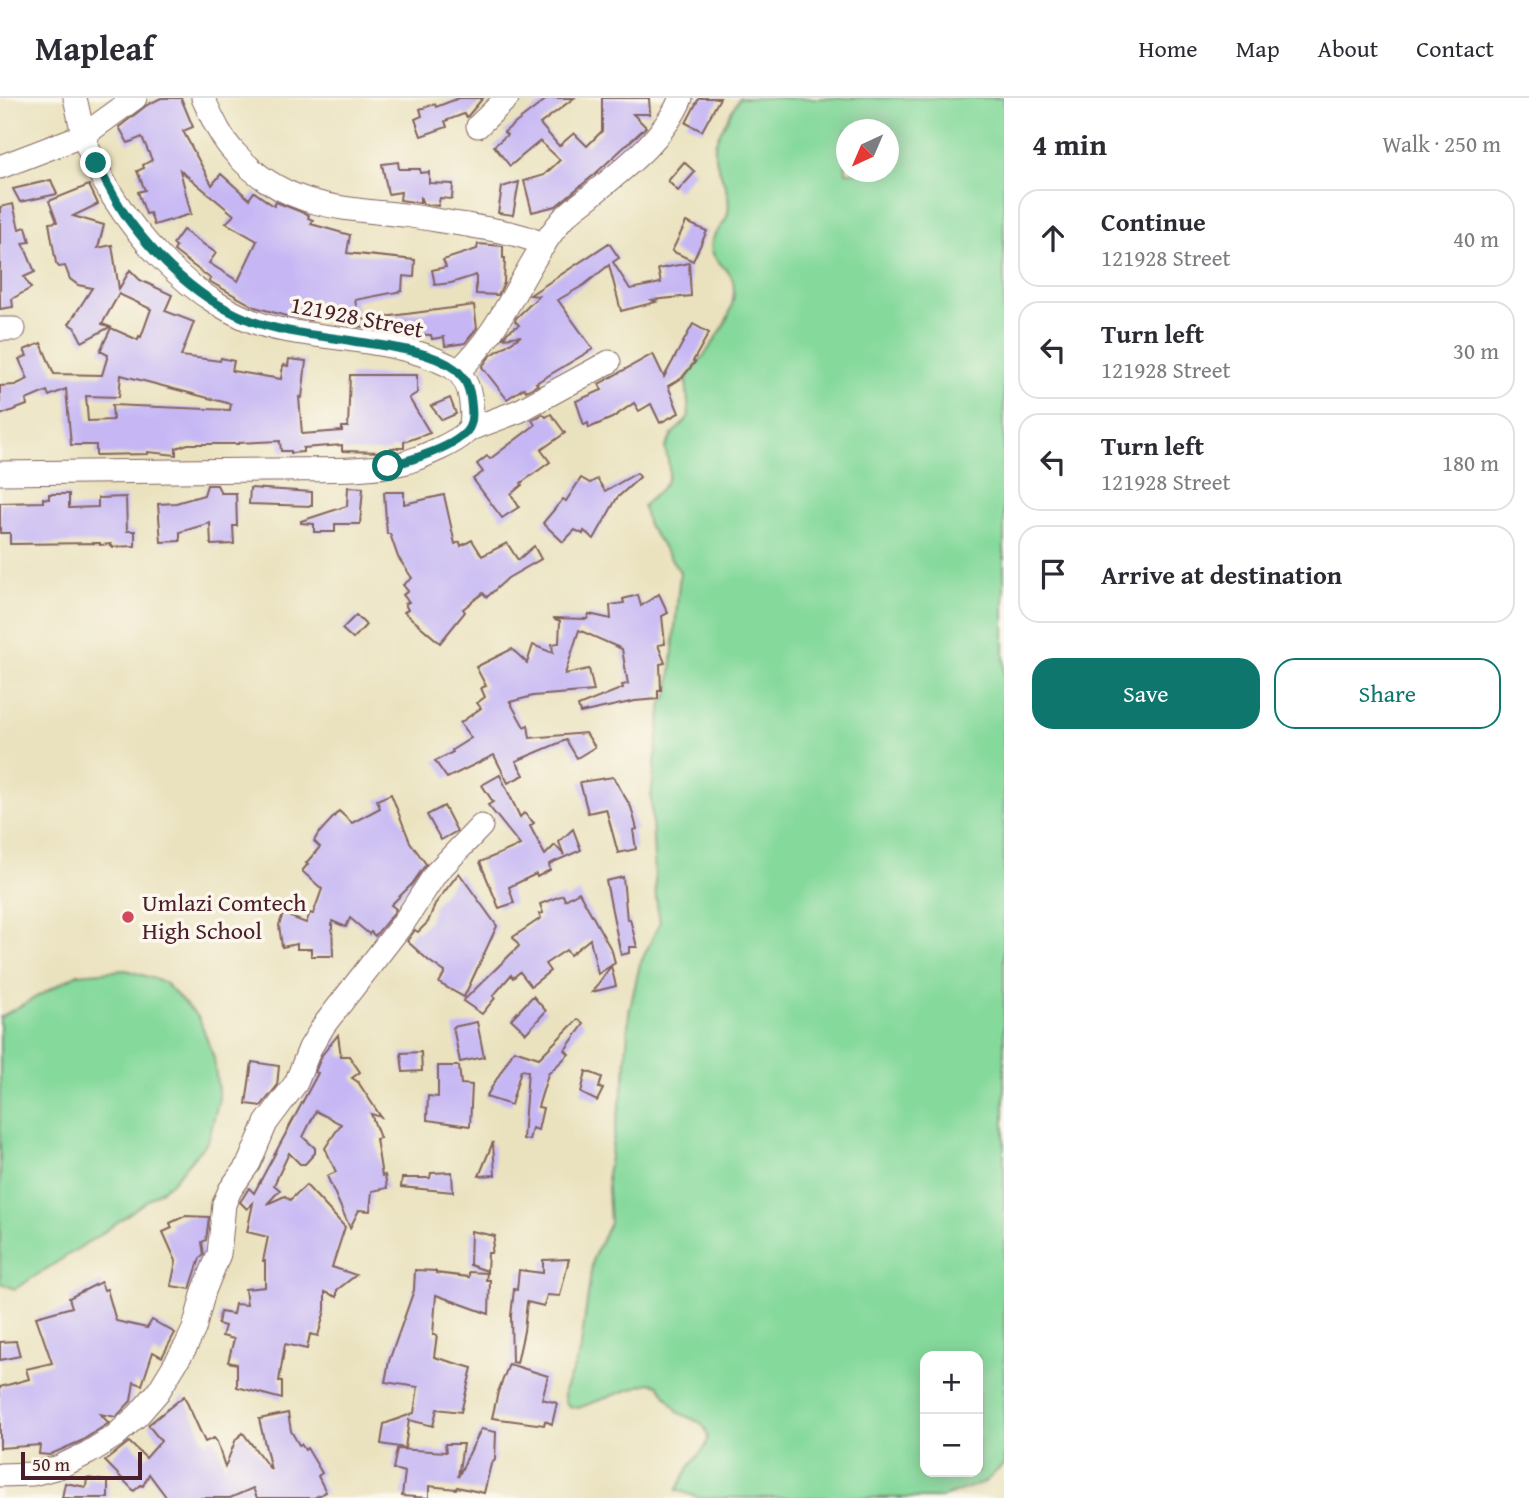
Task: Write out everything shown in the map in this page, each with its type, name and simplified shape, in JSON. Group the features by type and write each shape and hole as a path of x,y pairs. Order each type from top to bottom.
{"street":[{"name":"121928 Street","path":"75,98 84,135 96,163 130,222 160,258 179,275 231,312 281,330 403,349 434,359 458,371"},
{"path":"0,167 84,135 135,98"},
{"path":"203,98 233,152 251,170 299,198 345,210 407,215 475,227 527,237 544,245"},
{"path":"478,127 507,98"},
{"path":"468,429 472,418 471,397 465,380 458,371 486,342 562,219 620,173 667,122 681,98"},
{"path":"0,473 388,466 425,454 456,439 468,429 519,411 609,362"},
{"path":"0,1475 33,1474 59,1467 88,1453 115,1436 158,1392 194,1329 201,1300 219,1254 224,1204 230,1190 249,1163 266,1123 296,1083 310,1048 324,1025 404,922 436,873 481,826"}],"green space":[{"path":"739,98 1004,98 1004,1464 985,1482 940,1498 700,1498 677,1490 689,1467 706,1446 706,1430 701,1423 679,1413 658,1385 642,1385 578,1408 569,1406 564,1400 564,1391 580,1353 593,1258 610,1223 607,1174 625,1076 629,1013 640,964 660,922 656,899 651,798 662,703 669,694 680,572 648,525 643,506 667,481 669,468 665,448 673,433 689,415 686,379 726,321 734,294 733,281 713,255 711,245 727,218 729,204 715,154 715,145"},
{"path":"126,970 164,982 199,1018 214,1058 219,1099 208,1141 171,1183 104,1232 15,1289 0,1283 0,1017 78,974"}],"building":[{"path":"161,98 181,98 193,127 183,131 212,185 221,174 249,199 254,192 274,206 276,202 309,215 308,218 313,220 311,224 350,235 347,253 415,260 414,277 403,276 402,291 355,300 357,310 329,311 314,308 311,320 255,307 209,281 211,279 174,251 176,247 173,244 183,230 216,253 209,263 238,281 257,241 226,223 234,215 180,170 191,214 154,225 150,213 146,214 138,192 145,190 137,171 152,160 142,137 128,143 119,127 147,105"},
{"path":"459,98 483,98 467,117 464,114 445,121 447,127 421,136 415,119 422,116 420,109 435,104 436,107"},
{"path":"548,98 574,98 540,124 559,146 574,133 587,146 602,131 602,98 649,98 650,114 633,114 646,127 595,174 556,206 532,212 524,181 544,175 560,160 540,141 510,166 494,146 507,135 504,132"},
{"path":"699,98 720,98 702,131 686,123"},
{"path":"398,162 399,169 429,172 429,183 453,184 452,199 440,198 438,206 423,204 420,196 420,203 400,200 401,192 388,194 382,164"},
{"path":"684,162 695,172 678,191 668,181"},
{"path":"51,180 57,194 20,202 13,189"},
{"path":"519,182 513,215 498,213 502,187"},
{"path":"89,185 98,204 73,216 104,225 98,248 112,245 119,289 130,270 140,280 172,295 165,311 194,322 181,356 220,361 221,358 234,361 232,371 281,379 283,365 288,366 289,359 306,361 302,398 299,397 302,434 342,431 342,427 348,427 350,375 417,375 417,393 409,398 430,433 404,442 404,448 391,448 391,451 383,452 342,451 342,445 303,448 303,452 291,453 281,451 280,441 188,444 176,448 176,455 148,452 96,455 96,445 71,445 66,389 49,396 47,391 26,400 27,405 0,415 0,386 15,385 28,379 19,359 27,356 24,350 41,343 54,374 102,375 108,355 100,351 111,328 138,340 151,309 119,294 102,324 110,327 82,342 75,328 69,324 92,288 78,285 70,279 65,266 59,267 56,263 49,223 57,222 49,201","holes":["121,375 231,404 230,410 112,405 113,420 88,421 86,396 119,397"]},
{"path":"13,204 19,229 26,227 30,242 23,243 35,272 24,277 31,288 12,299 13,307 0,309 0,207"},
{"path":"686,222 707,231 693,261 672,251"},
{"path":"609,243 619,258 613,262 630,289 661,283 658,269 689,263 691,296 652,300 656,302 621,311 609,265 584,285 558,300 593,349 536,383 538,385 526,391 524,388 507,399 482,367 490,356 521,336 503,338 519,325 515,321 516,318 539,296 530,295"},
{"path":"478,244 503,246 504,283 498,295 476,294 476,275 435,285 432,270 446,267 443,260 477,249"},
{"path":"474,305 477,328 465,343 445,346 444,337 432,339 431,335 409,334 409,330 354,326 354,321"},
{"path":"693,324 709,333 693,361 695,362 682,378 668,386 679,413 660,423 651,404 639,411 634,403 612,418 589,428 588,423 584,425 576,401 602,390 599,384 653,354 664,377"},
{"path":"450,398 456,414 442,420 431,406"},
{"path":"543,414 546,417 551,414 565,433 541,450 550,462 521,483 511,494 519,507 502,518 473,479 483,472 477,464 487,456 490,459 535,425 532,420"},
{"path":"637,473 640,477 617,498 594,539 584,531 583,534 575,530 563,542 543,523 563,499 566,501 581,478 590,483 597,479 605,491"},
{"path":"207,485 217,485 221,493 236,493 237,526 233,526 234,544 211,545 210,523 180,532 180,541 161,542 158,504 176,503 204,495"},
{"path":"348,487 363,488 360,524 335,524 335,532 314,532 314,524 301,523 347,506"},
{"path":"250,488 312,492 312,506 249,504"},
{"path":"384,492 404,492 404,504 444,495 455,544 460,542 461,546 472,540 482,556 507,543 518,560 534,546 541,559 508,578 487,597 483,593 463,609 465,612 440,643 404,612 408,610 405,604 409,602 403,595 408,591 403,585 412,578 398,557 390,534 387,534"},
{"path":"49,494 69,494 69,508 98,507 98,498 126,497 127,531 135,531 135,546 111,547 111,544 100,543 10,544 10,533 0,533 0,503 43,502 43,498 49,499"},
{"path":"659,594 668,613 662,616 665,644 658,645 665,663 660,664 661,690 658,690 658,699 580,713 578,706 628,684 622,649 579,630 565,674 589,669 594,691 533,696 510,702 524,727 528,725 530,738 586,733 595,747 577,758 566,740 516,761 524,775 508,783 494,755 447,778 435,761 453,752 452,750 471,738 460,723 481,708 477,703 485,697 481,688 486,686 476,667 512,649 527,663 533,645 553,653 552,644 559,643 560,621 553,618 587,619 589,614 611,619 610,605 624,603 623,599 638,595 641,606"},
{"path":"356,615 366,625 353,639 342,629"},
{"path":"500,775 520,817 524,813 534,823 530,826 545,855 555,845 564,855 559,842 573,829 581,850 549,864 550,870 537,877 536,874 509,887 514,903 499,908 480,862 520,845 488,805 493,802 482,785"},
{"path":"613,777 631,807 637,829 633,830 636,849 618,853 606,809 588,813 580,782"},
{"path":"391,794 410,842 426,864 412,884 391,905 396,909 393,914 375,936 350,918 346,927 332,921 333,956 311,956 311,949 297,949 297,944 282,947 279,925 283,914 306,923 310,913 313,914 322,889 302,871 320,847 314,841 318,834 339,811 352,823 380,808 377,800"},
{"path":"444,806 457,831 441,840 427,815"},
{"path":"459,873 497,926 464,997 439,983 445,972 407,941 415,930 418,932 428,922 435,904"},
{"path":"623,877 627,920 630,919 637,947 629,947 629,953 621,955 606,881"},
{"path":"579,892 612,951 615,963 598,974 590,939 570,955 566,950 545,964 550,971 531,986 520,972 513,978 511,975 482,1014 463,1001 519,946 513,937 541,918 539,914 543,913 540,904 563,895 565,900"},
{"path":"611,966 616,986 592,992"},
{"path":"533,996 546,1011 526,1033 511,1019"},
{"path":"578,1019 584,1024 565,1050 569,1054 548,1074 538,1107 543,1108 538,1130 532,1128 529,1140 523,1139 528,1071 521,1070 511,1105 486,1097 514,1050 539,1058"},
{"path":"477,1022 484,1057 460,1062 453,1027"},
{"path":"338,1035 341,1056 349,1056 360,1072 352,1078 358,1082 381,1117 371,1114 380,1138 376,1139 382,1176 385,1175 387,1188 372,1191 370,1211 359,1210 350,1228 327,1176 336,1172 325,1148 341,1124 316,1111 303,1137 315,1148 315,1153 305,1164 300,1164 289,1153 274,1185 280,1190 267,1204 285,1196 290,1200 306,1185 345,1227 332,1267 356,1275 337,1290 337,1297 325,1292 325,1310 318,1336 310,1334 307,1349 285,1344 279,1381 282,1381 282,1399 237,1387 237,1364 228,1362 234,1339 222,1336 225,1326 218,1324 220,1312 233,1314 235,1304 247,1305 245,1289 265,1287 263,1261 268,1237 247,1232 253,1203 247,1209 240,1202 249,1188 254,1193 318,1073 315,1072 322,1055"},
{"path":"421,1052 422,1071 403,1072 401,1053"},
{"path":"252,1062 279,1066 277,1086 261,1106 246,1104"},
{"path":"438,1066 459,1066 461,1084 472,1085 470,1126 427,1120 428,1096 438,1097"},
{"path":"586,1071 602,1077 599,1088 603,1089 597,1101 581,1093"},
{"path":"493,1142 495,1175 479,1176"},
{"path":"452,1172 453,1192 401,1187 402,1178 430,1178 431,1173"},
{"path":"185,1216 209,1217 206,1240 202,1242 204,1255 200,1258 190,1289 171,1286 176,1261 163,1232 172,1228 170,1223"},
{"path":"471,1231 495,1236 491,1253 488,1253 487,1271 470,1265"},
{"path":"569,1259 560,1296 547,1295 544,1306 527,1302 517,1363 512,1362 511,1316 519,1270 543,1273 543,1260"},
{"path":"415,1270 469,1277 469,1272 487,1273 486,1280 490,1280 489,1314 436,1295 433,1335 437,1335 434,1357 472,1368 461,1412 437,1409 433,1426 409,1420 405,1448 381,1444 384,1424 414,1413 418,1387 385,1382 389,1361 414,1290"},
{"path":"101,1282 104,1290 107,1289 116,1321 147,1328 152,1320 175,1333 162,1357 153,1352 142,1385 134,1382 131,1401 116,1417 100,1414 109,1423 81,1441 49,1455 39,1454 40,1445 0,1448 0,1387 29,1379 26,1369 52,1363 36,1317 72,1307 69,1298"},
{"path":"16,1341 20,1356 0,1360 0,1342"},
{"path":"509,1364 548,1376 542,1399 557,1403 552,1424 545,1421 544,1425 492,1418"},
{"path":"184,1396 205,1442 214,1438 217,1442 225,1467 236,1439 243,1433 271,1470 259,1419 288,1413 291,1431 299,1445 305,1450 307,1448 322,1473 318,1476 326,1492 314,1498 257,1498 253,1488 230,1498 167,1498 149,1474 143,1486 134,1491 105,1461 129,1442 146,1458 161,1441 148,1425"},
{"path":"481,1429 496,1432 495,1460 491,1464 484,1493 457,1487 429,1486 429,1498 402,1496 405,1472 393,1469 397,1449 446,1452 445,1444 463,1444 458,1477"},
{"path":"87,1478 108,1481 108,1498 62,1498 65,1483 86,1487"}],"place":[{"name":"Umlazi Comtech High School","path":"128,917"}],"route":[{"path":"96,163 130,222 160,258 188,284 231,312 281,330 403,349 449,365 458,371 465,380 471,397 472,418 468,429 456,439 425,454 388,466"}]}
